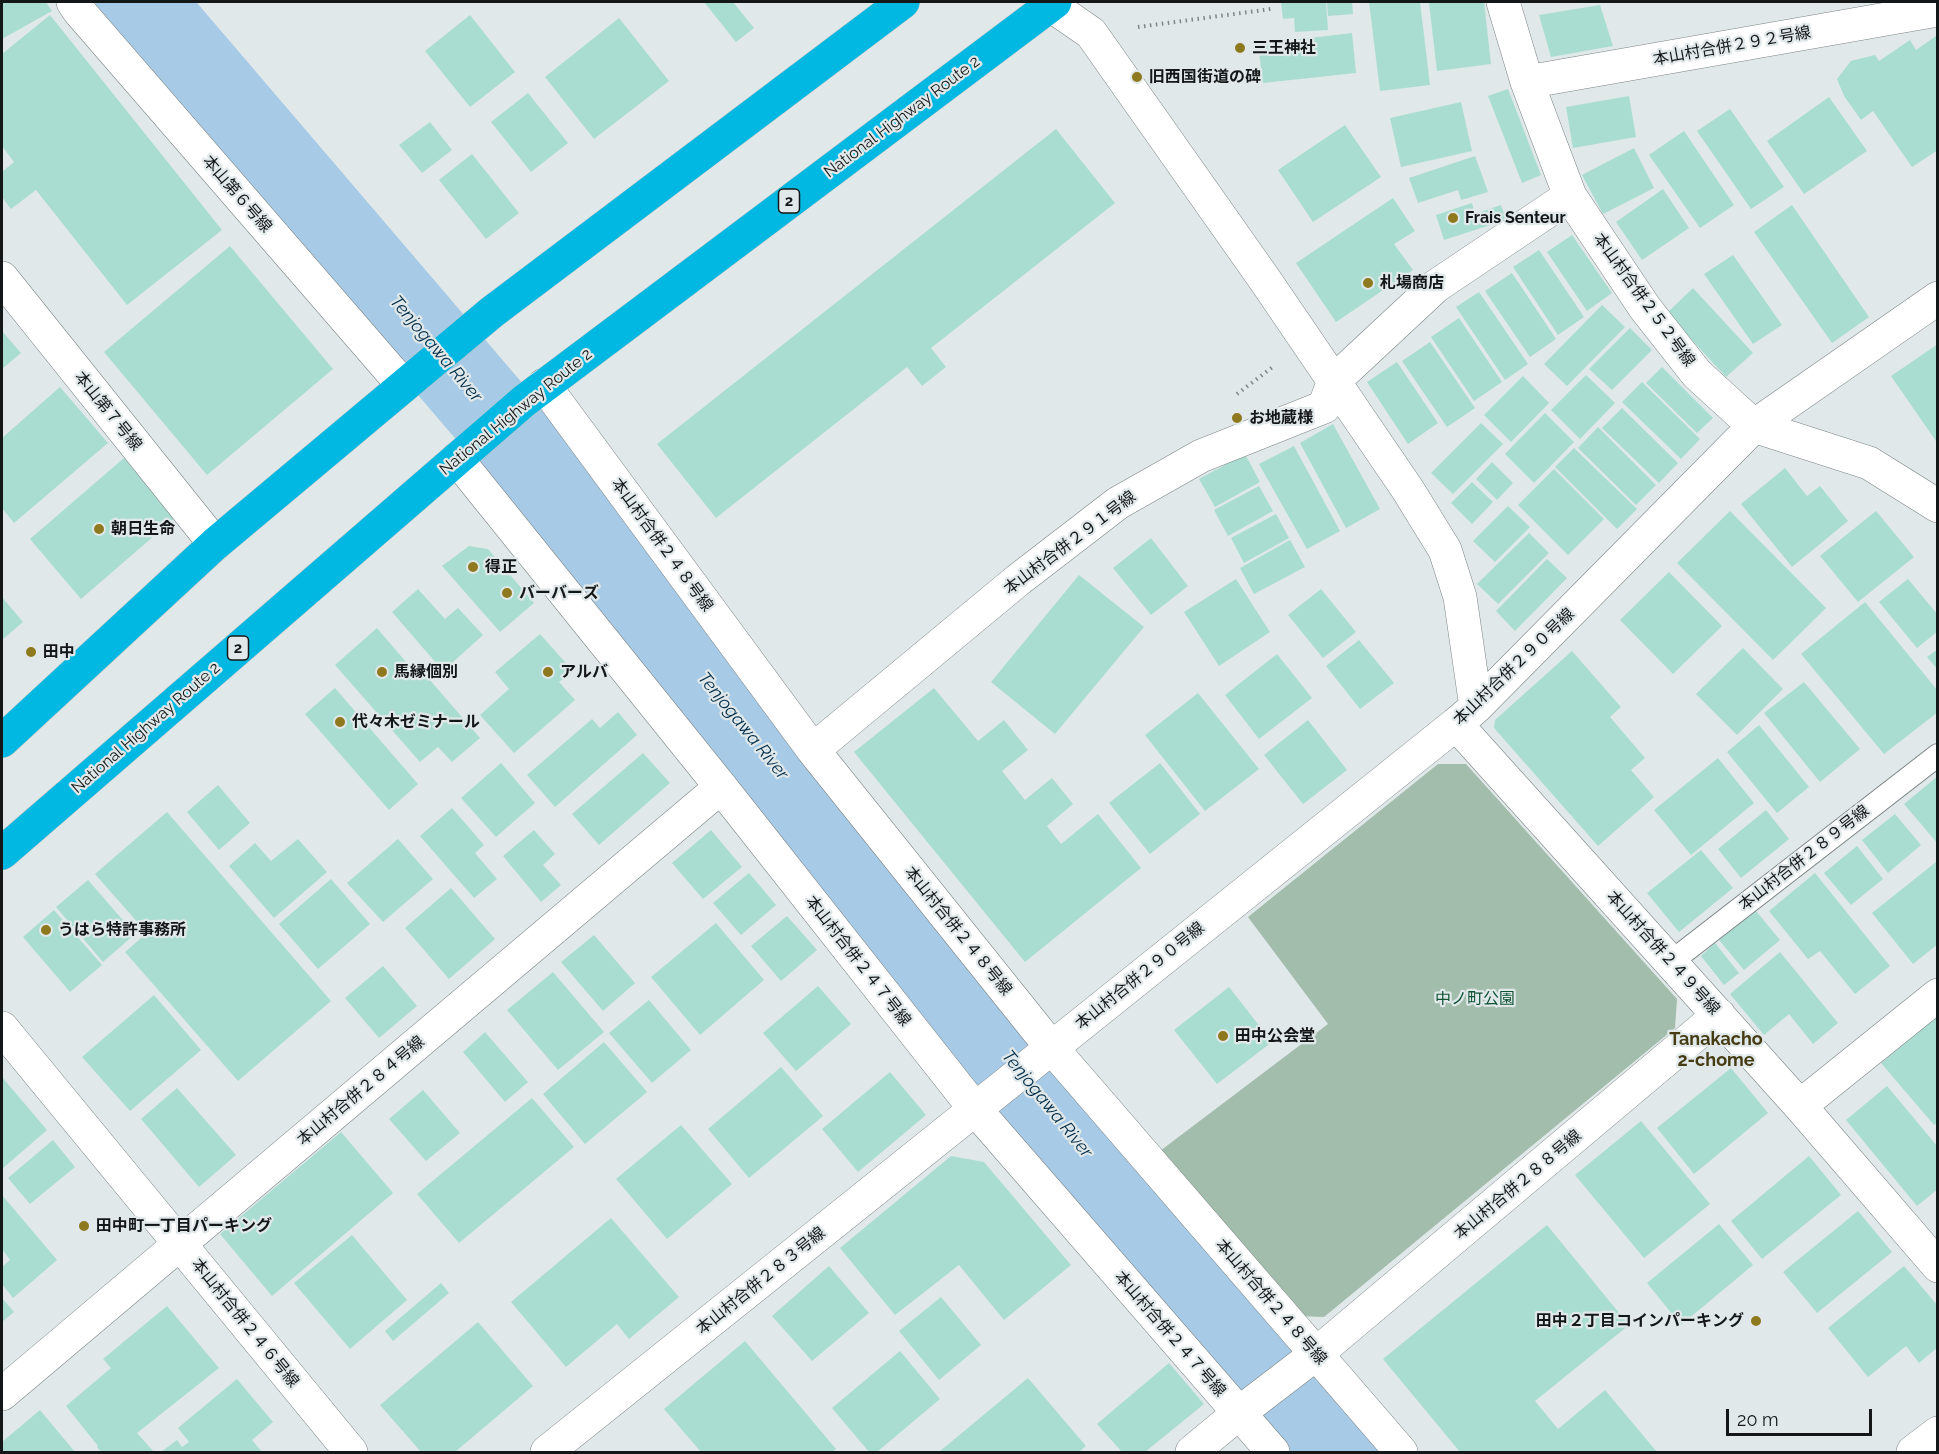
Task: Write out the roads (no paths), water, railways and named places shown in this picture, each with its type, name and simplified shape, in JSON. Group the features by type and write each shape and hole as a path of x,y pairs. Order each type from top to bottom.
{"highway":[{"path":"2,741 215,544 467,332 903,2"},
{"name":"National Highway Route 2","path":"2,853 534,393 1050,3"}],"street":[{"name":"本山第６号線","path":"73,2 409,380"},
{"name":"本山村合併２５２号線","path":"1503,2 1527,82 1570,196 1645,308 1697,374 1754,426 1869,463 1938,506"},
{"path":"1050,3 1091,33 1334,381 1408,490 1445,550 1460,597 1466,716"},
{"name":"本山村合併２９２号線","path":"1527,82 1938,10"},
{"name":"本山村合併２９１号線","path":"813,750 1018,580 1118,503 1201,456 1324,407 1334,381 1436,286 1570,196"},
{"name":"本山第７号線","path":"2,278 215,544"},
{"name":"本山村合併２９０号線","path":"975,1109 1466,716 1754,426 1938,298"},
{"name":"本山村合併２４８号線","path":"534,393 813,750 1051,1047 1401,1452"},
{"name":"本山村合併２４７号線","path":"466,451 721,787 975,1109 1273,1452"},
{"name":"本山村合併２４９号線","path":"1466,716 1671,962 1800,1106 1938,1266"},
{"name":"本山村合併２８４号線","path":"2,1394 721,787"},
{"path":"1800,1106 1938,994"},
{"name":"本山村合併２８８号線","path":"1192,1452 1316,1354 1719,1015"},
{"name":"本山村合併２４６号線","path":"2,1028 351,1452"},
{"name":"本山村合併２８３号線","path":"547,1452 975,1109"},
{"path":"1913,1452 1938,1432"}],"lane":[{"name":"本山村合併２８９号線","path":"1671,962 1938,755"}],"waterway":[{"name":"Tenjogawa River","path":"139,2 524,452 1055,1116 1344,1452"}],"place":[{"name":"三王神社","path":"1240,48"},
{"name":"旧西国街道の碑","path":"1137,77"},
{"name":"Frais Senteur","path":"1453,218"},
{"name":"札場商店","path":"1368,283"},
{"name":"お地蔵様","path":"1237,418"},
{"name":"朝日生命","path":"99,529"},
{"name":"得正","path":"473,567"},
{"name":"バーバーズ","path":"507,593"},
{"name":"田中","path":"31,652"},
{"name":"馬縁個別","path":"382,672"},
{"name":"アルバ","path":"548,672"},
{"name":"代々木ゼミナール","path":"340,722"},
{"name":"うはら特許事務所","path":"46,930"},
{"name":"田中公会堂","path":"1223,1036"},
{"name":"田中町一丁目パーキング","path":"84,1226"},
{"name":"田中２丁目コインパーキング","path":"1756,1321"}],"district":[{"name":"Tanakacho 2-chome","path":"1716,1050"}],"park label":[{"name":"中ノ町公園","path":"1475,999"}]}
